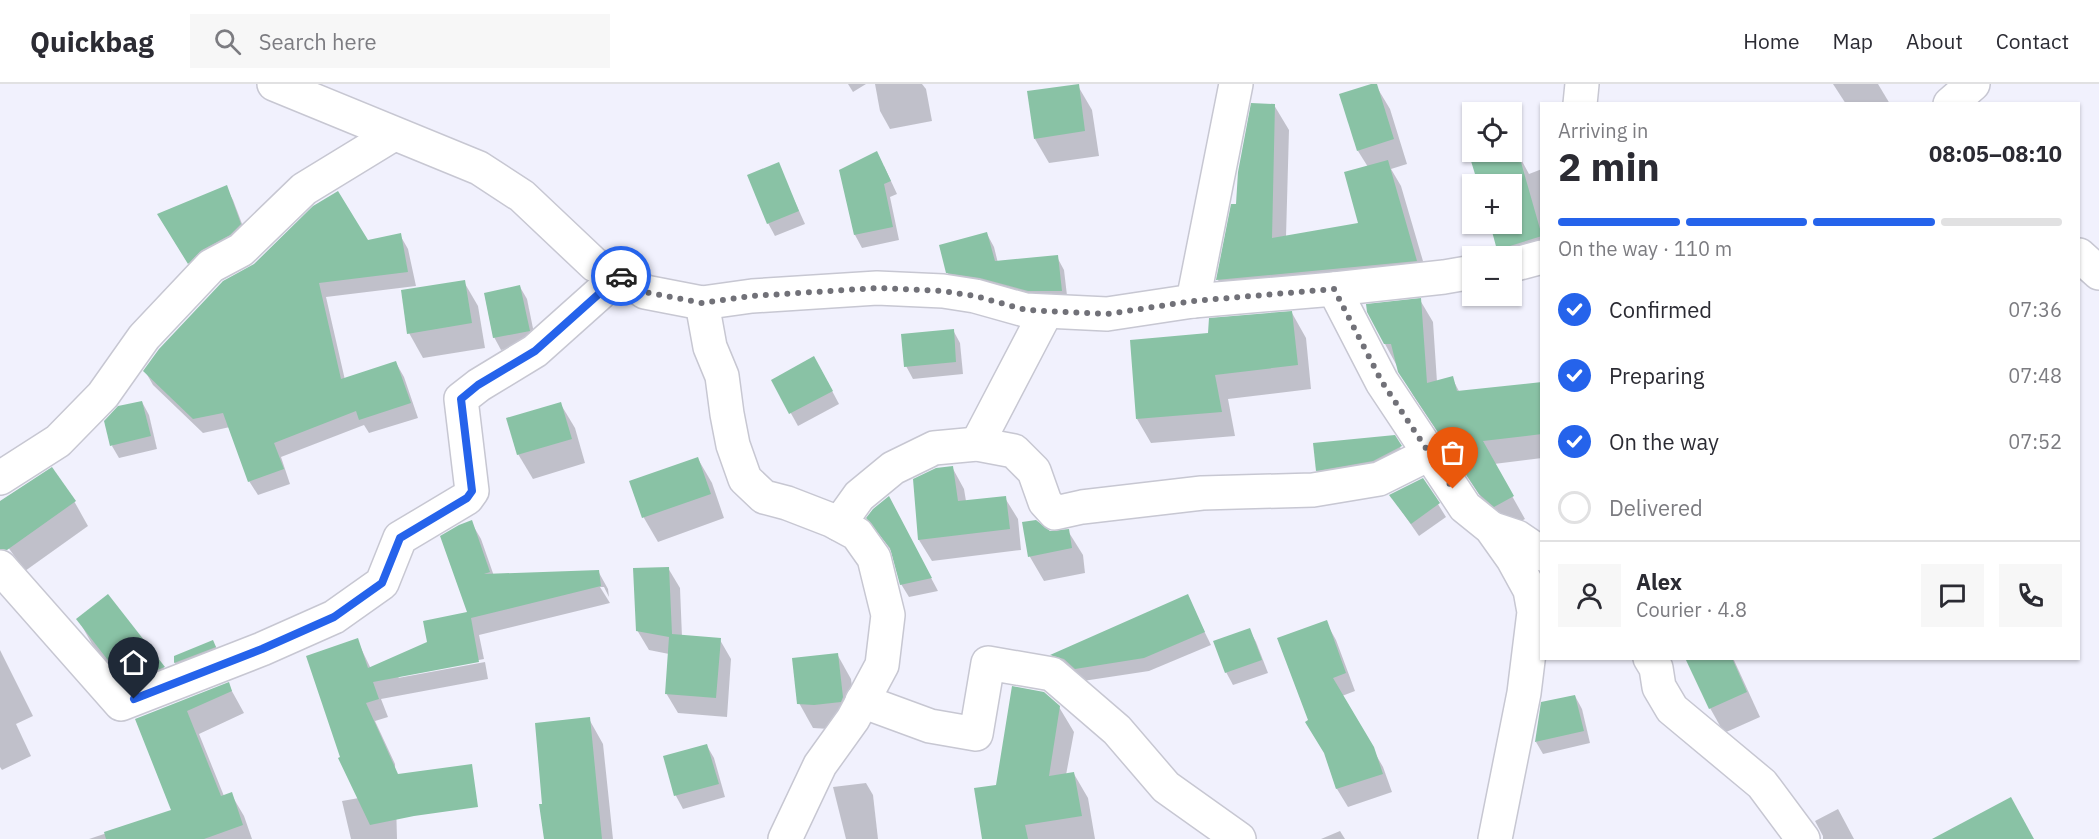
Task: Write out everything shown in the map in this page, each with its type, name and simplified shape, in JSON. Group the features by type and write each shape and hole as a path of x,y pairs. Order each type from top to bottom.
{"street":[{"path":"274,84 479,168 522,195 595,265 620,275 645,292 702,303 752,296 877,288 942,291 975,296 1026,310 1107,314 1193,301 1334,289 1462,274"},
{"path":"1193,301 1236,84"},
{"path":"1580,102 1582,84"},
{"path":"0,478 58,441 103,395 144,337 212,266 241,250 304,189 394,134"},
{"path":"2080,256 2099,273"},
{"path":"1522,262 1540,258"},
{"path":"0,567 121,704 241,657 334,617 382,583 400,538 467,498 472,491 461,399 478,385 535,351 620,275"},
{"path":"1334,289 1382,382 1465,507 1491,528 1513,559 1530,590 1534,612 1524,693 1495,839"},
{"path":"702,303 710,347 722,376 733,445 745,479 764,497 787,503 839,524 857,534 874,558 888,615 882,665 853,719 820,765 784,839"},
{"path":"977,444 1046,312"},
{"path":"839,524 859,496 893,468 934,448 977,444 1014,451 1034,471 1045,502 1055,513 1082,507 1202,493 1313,490 1379,479 1430,454"},
{"path":"1491,528 1518,537 1540,553"},
{"path":"1651,660 1656,668 1659,687 1672,709 1762,784 1803,839"},
{"path":"862,701 930,726 976,734 988,663 1052,674 1117,730 1166,787 1239,839"}],"building":[{"path":"1079,84 1085,131 1034,139 1027,91"},
{"path":"1377,84 1394,139 1357,151 1339,94"},
{"path":"1251,103 1275,104 1272,238 1358,223 1344,172 1388,160 1417,261 1216,280 1231,204 1236,204 1238,172"},
{"path":"877,151 891,181 884,184 893,227 854,235 839,170"},
{"path":"779,162 799,211 767,224 747,175"},
{"path":"1471,162 1521,162 1540,229 1540,237 1510,246 1496,246 1493,234 1522,234 1522,174 1475,174"},
{"path":"227,185 241,224 230,235 202,250 188,264 157,214"},
{"path":"338,191 368,240 401,233 408,272 319,283 341,379 396,361 411,403 359,420 356,411 274,443 284,469 248,482 223,413 193,419 143,371 159,349 223,281 254,264 313,206"},
{"path":"987,232 995,261 1058,255 1062,291 1028,291 980,278 946,273 939,245"},
{"path":"465,280 472,323 407,334 401,290"},
{"path":"520,285 530,331 493,338 484,293"},
{"path":"1421,298 1427,383 1453,376 1457,391 1540,382 1540,434 1483,441 1514,496 1494,507 1479,494 1398,372 1391,344 1384,344 1367,312 1366,304"},
{"path":"1292,311 1298,365 1215,375 1222,412 1136,419 1130,340 1208,333 1209,318"},
{"path":"954,329 956,362 904,367 901,334"},
{"path":"814,356 833,391 789,414 771,380"},
{"path":"142,401 151,436 110,446 104,421 118,406"},
{"path":"561,402 572,439 517,455 506,418"},
{"path":"1395,435 1402,446 1373,461 1316,471 1313,443"},
{"path":"698,457 711,494 642,518 629,481"},
{"path":"953,466 958,501 1006,496 1010,529 918,540 913,479 936,468"},
{"path":"52,467 76,501 7,550 0,549 0,501"},
{"path":"1423,478 1440,503 1411,524 1389,495"},
{"path":"889,496 932,578 900,585 890,548 866,518"},
{"path":"472,520 490,572 484,574 599,570 601,586 471,618 479,662 373,682 379,699 366,703 398,774 472,764 478,807 370,825 338,758 340,757 306,656 358,638 368,668 427,642 423,621 467,612 440,536"},
{"path":"1036,520 1050,531 1069,529 1072,548 1028,557 1022,522"},
{"path":"669,567 672,634 721,638 716,698 665,694 669,637 636,631 633,568"},
{"path":"108,594 165,667 126,682 114,668 76,619"},
{"path":"1188,594 1205,632 1144,658 1075,669 1064,659 1050,655"},
{"path":"1327,620 1346,673 1333,678 1374,747 1383,774 1336,789 1324,753 1305,722 1308,720 1277,638"},
{"path":"1250,628 1262,660 1225,673 1213,641"},
{"path":"213,640 216,647 174,663 174,656"},
{"path":"838,653 843,697 841,702 797,704 792,658"},
{"path":"1686,660 1733,660 1747,692 1709,709"},
{"path":"229,682 232,691 187,711 221,796 232,792 243,825 204,839 106,839 104,832 171,810 135,719"},
{"path":"1012,686 1044,692 1060,706 1049,776 1074,772 1082,816 1025,825 1028,839 982,839 974,788 996,785"},
{"path":"1575,695 1584,731 1535,742 1541,702"},
{"path":"590,717 602,839 544,839 539,804 542,804 535,723"},
{"path":"707,744 719,784 674,796 663,756"},
{"path":"2011,797 2034,839 1932,839"}],"way so far":[{"path":"621,276 645,292 702,303 752,296 877,288 942,291 975,296 1026,310 1107,314 1193,301 1334,289 1382,382 1453,489"}],"route":[{"path":"134,699 262,649 334,617 382,583 400,538 467,498 472,491 461,399 478,385 535,351 621,276"}]}
